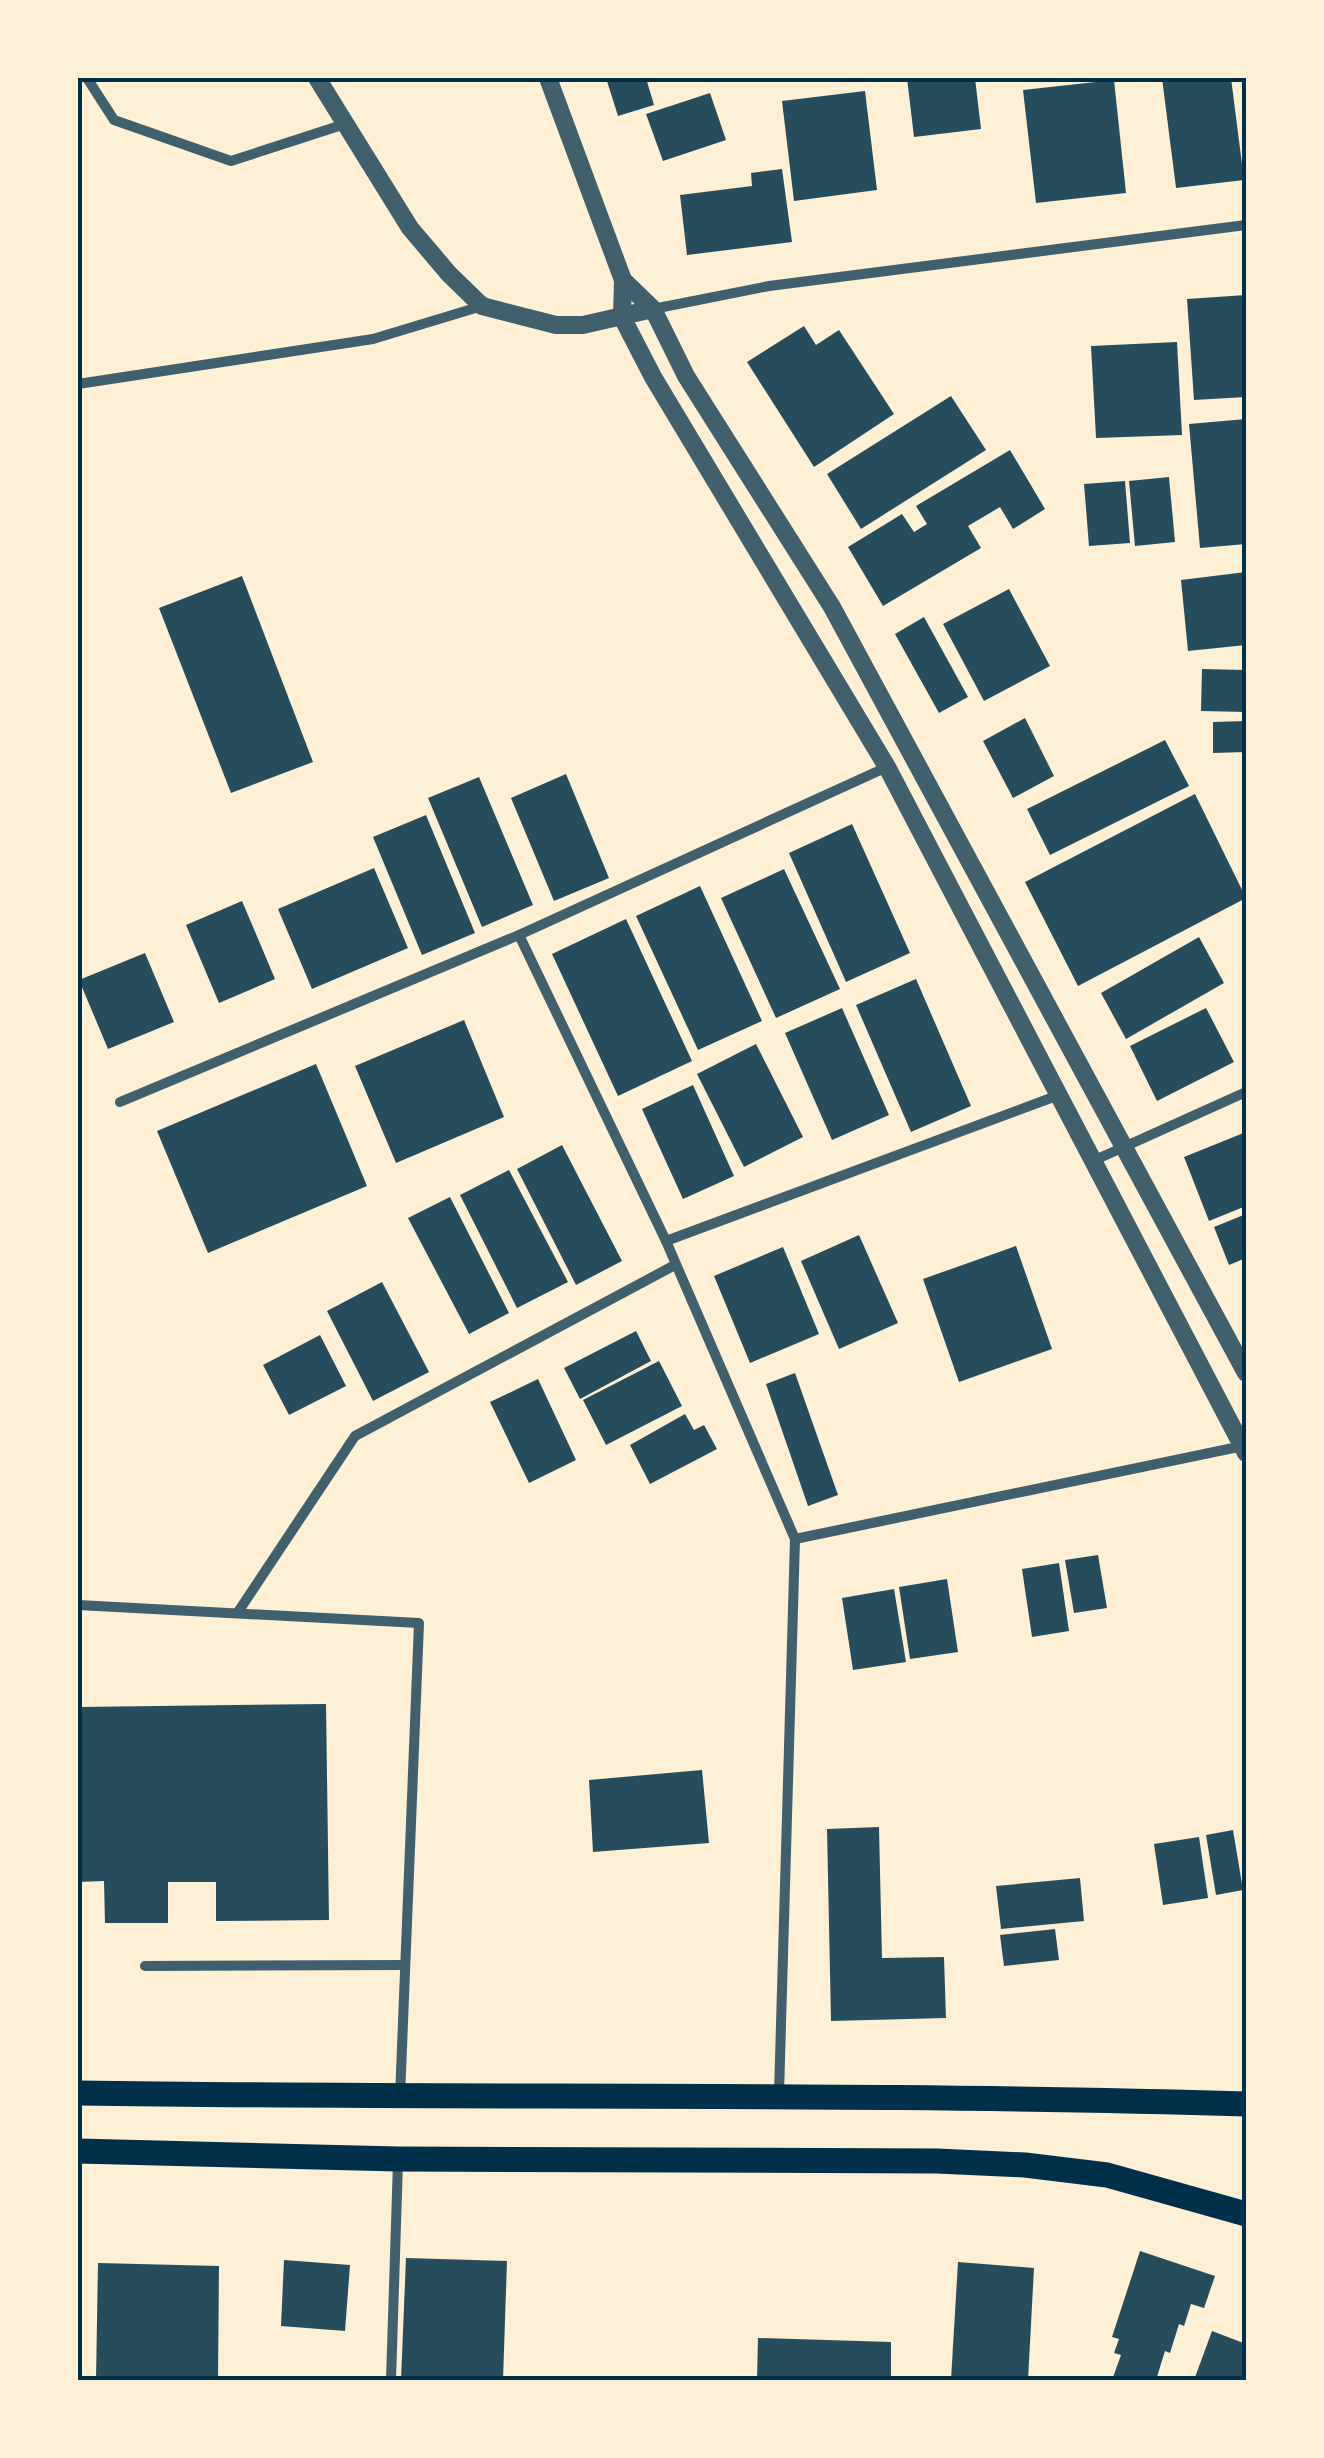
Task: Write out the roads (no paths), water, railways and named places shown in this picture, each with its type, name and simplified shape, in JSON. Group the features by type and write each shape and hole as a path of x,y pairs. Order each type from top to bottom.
{"main road":[{"path":"78,2093 400,2098 779,2095 1246,2104"},
{"path":"78,2151 398,2160 938,2161 1025,2165 1107,2175 1246,2214"}],"street":[{"path":"87,78 114,120 232,161 345,124"},
{"path":"317,78 410,228 449,274 482,306 556,326 583,325 770,286 1246,225"},
{"path":"548,78 623,280 622,317 688,437 887,767 1245,1450 795,1539"},
{"path":"623,280 653,309 686,376 832,608 1246,1373"},
{"path":"78,384 373,339 482,306"},
{"path":"120,1102 520,935 887,767"},
{"path":"520,935 666,1241 795,1539 779,2095"},
{"path":"1095,1160 1246,1092"},
{"path":"666,1241 1060,1095"},
{"path":"238,1612 355,1436 675,1265"},
{"path":"78,1605 419,1623 400,2098"},
{"path":"144,1966 405,1964"},
{"path":"391,2380 398,2160"}]}
